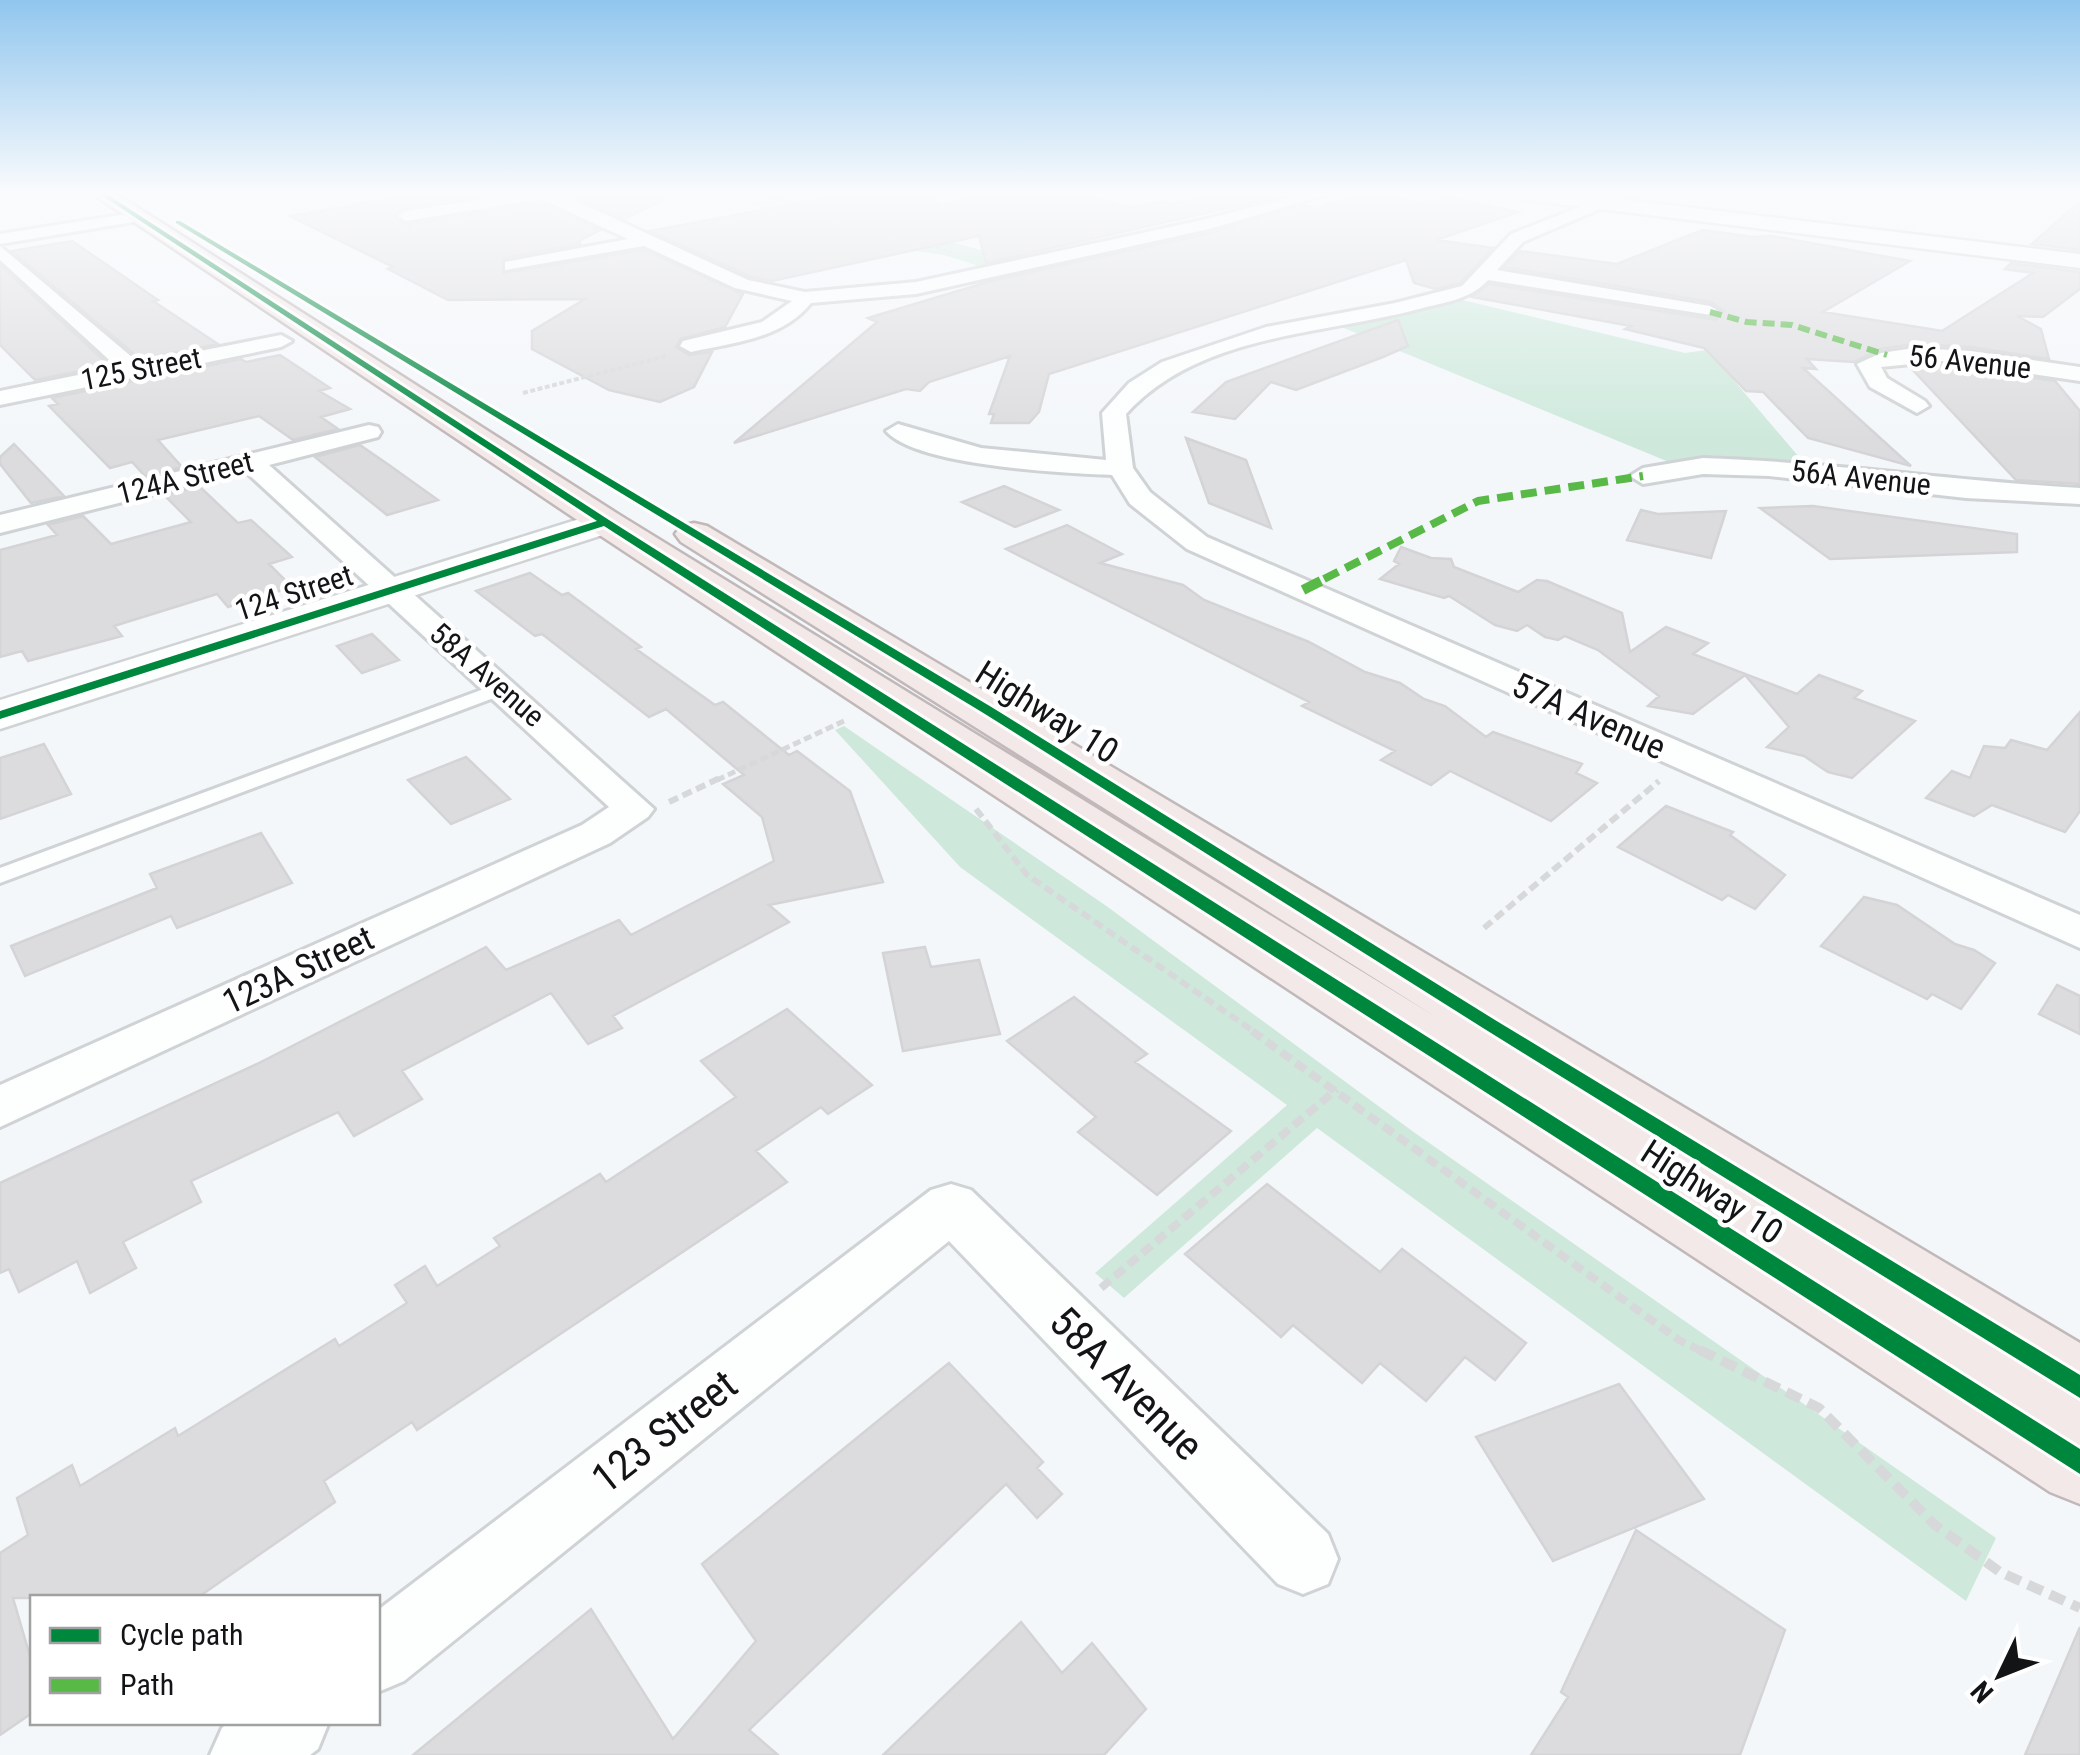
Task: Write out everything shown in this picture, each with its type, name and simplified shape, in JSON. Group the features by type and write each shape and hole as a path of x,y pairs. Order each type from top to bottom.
{"highway":[{"name":"Highway 10","path":"239,275 605,522 2080,1462"},
{"name":"Highway 10","path":"253,275 989,711 1488,1024 2080,1387"},
{"path":"605,522 656,530 935,702 989,711"}],"street":[{"path":"27,275 132,370"},
{"path":"721,275 742,284 806,298 916,288 972,275"},
{"path":"898,431 948,451 1012,463 1120,468 1114,413 1137,388 1170,366 1273,332 1396,309 1470,290 1483,275"},
{"path":"1491,275 1567,284 1710,312"},
{"path":"691,346 766,328 796,314 806,298"},
{"name":"125 Street","path":"0,398 281,342"},
{"name":"56 Avenue","path":"1917,406 1878,382 1868,364 1887,355 1932,354 2080,374"},
{"name":"124A Street","path":"0,524 369,432"},
{"name":"58A Avenue","path":"250,461 634,808"},
{"name":"56A Avenue","path":"1643,476 1704,466 1769,468 1966,490 2080,496"},
{"name":"57A Avenue","path":"1120,468 1140,498 1196,543 2080,934"},
{"name":"124 Street","path":"0,715 605,522"},
{"name":"123A Street","path":"0,1107 606,843 634,808"},
{"name":"58A Avenue","path":"951,1207 1303,1559"},
{"name":"123 Street","path":"380,1653 951,1207"},
{"path":"249,1755 287,1725"}],"lane":[{"path":"0,876 500,689"}],"path":[{"path":"523,394 652,361 691,346"},
{"path":"833,708 857,728"},
{"path":"634,808 661,806 849,719"},
{"path":"1484,928 1686,759"},
{"path":"974,808 1026,875 1337,1088 1679,1340 1819,1408 1935,1525 1968,1550 2000,1572 2080,1608"},
{"path":"1063,1320 1337,1088"}],"green space":[{"path":"1454,298 1685,353 1735,346 1714,357 1810,470 1681,467 1334,324"},
{"path":"844,726 1105,905 1415,1133 1996,1538 1966,1601 1317,1128 1124,1298 1095,1273 1287,1105 960,867 835,730"}],"building":[{"path":"0,275 11,275 109,365 35,380 0,345"},
{"path":"40,275 121,275 218,344 140,359"},
{"path":"399,275 700,275 743,294 725,327 680,339 676,347 689,355 712,352 694,387 660,402 609,390 532,349 532,331 585,299 448,300"},
{"path":"747,275 800,275 772,281"},
{"path":"1019,275 1359,275 1049,374 1039,412 1029,423 991,423 994,414 989,414 1010,356 929,382 920,391 906,389 734,443 877,322 868,318"},
{"path":"1411,275 1468,275 1460,283 1436,289 1414,283"},
{"path":"1551,275 1886,275 1823,312 1942,331 2030,275 2080,275 2080,289 2043,317 2017,316 2041,329 2049,359 1971,347 1914,344 1880,349 1854,362 1807,359 1816,369 1803,368 1911,466 1808,438 1763,392 1746,391 1704,348 1625,329 1631,326 1472,297 1489,284 1716,320 1724,311 1711,302"},
{"path":"1398,320 1408,346 1296,390 1271,382 1235,419 1193,412 1226,382"},
{"path":"280,355 330,388 319,391 350,409 321,417 338,429 293,440 259,416 158,440 182,467 145,476 132,462 110,468 49,406 58,404 52,398 241,359 246,362"},
{"path":"1942,365 2055,381 2080,411 2080,484 2016,480 1911,368"},
{"path":"1186,438 1246,460 1271,528 1209,503"},
{"path":"14,444 64,496 31,503 0,464 0,457"},
{"path":"360,445 438,500 387,515 315,457"},
{"path":"199,486 238,523 251,520 292,557 269,564 292,587 228,607 217,594 114,626 122,636 28,661 22,651 0,657 0,550 57,535 48,525 83,516 111,544 191,522 164,495"},
{"path":"1004,486 1059,510 1015,527 962,502"},
{"path":"1813,506 2017,534 2017,552 1830,559 1760,508"},
{"path":"1641,510 1658,514 1726,511 1711,558 1627,540"},
{"path":"1067,525 1122,554 1100,563 1183,585 1204,600 1309,642 1365,672 1400,683 1424,699 1445,706 1486,737 1493,732 1582,764 1576,773 1597,783 1551,821 1450,771 1431,785 1381,760 1395,751 1302,706 1309,702 1006,549"},
{"path":"1401,547 1431,558 1451,559 1454,567 1518,592 1537,580 1547,581 1622,613 1630,652 1666,627 1708,643 1693,654 1797,694 1819,675 1862,691 1854,698 1915,721 1852,778 1828,772 1804,756 1767,747 1789,727 1745,675 1693,714 1648,706 1659,696 1598,650 1565,636 1558,640 1545,637 1527,625 1517,631 1495,625 1449,596 1444,598 1380,579 1399,564 1394,561"},
{"path":"530,573 562,595 568,593 641,647 636,649 715,705 723,702 789,755 797,751 850,791 883,882 769,905 789,922 613,1016 622,1028 588,1044 551,993 402,1071 422,1099 354,1136 338,1112 191,1181 201,1202 123,1242 136,1268 90,1293 77,1261 19,1292 9,1269 0,1273 0,1183 257,1064 486,947 506,970 619,920 631,935 774,861 762,817 723,784 744,775 666,709 649,717 542,634 535,636 476,591"},
{"path":"372,634 399,660 362,673 337,646"},
{"path":"2080,712 2080,811 2065,832 1992,805 1974,816 1926,798 1952,771 1970,778 1984,746 2005,748 2011,740 2047,750"},
{"path":"44,744 71,794 0,819 0,758"},
{"path":"466,757 510,799 451,824 408,780"},
{"path":"1666,806 1733,832 1730,835 1785,875 1755,909 1728,895 1722,900 1618,847"},
{"path":"261,833 292,883 177,928 171,916 25,976 11,946 157,888 150,874"},
{"path":"1864,897 1897,905 1955,944 1995,963 1961,1009 1932,994 1927,999 1821,946"},
{"path":"925,947 931,967 979,960 1000,1034 903,1051 883,953"},
{"path":"2057,985 2080,996 2080,1034 2039,1014"},
{"path":"1074,997 1147,1054 1135,1062 1231,1131 1157,1195 1078,1132 1096,1117 1007,1041"},
{"path":"787,1009 872,1085 828,1114 821,1107 756,1151 787,1182 417,1430 412,1422 324,1481 335,1502 201,1595 13,1598 30,1656 30,1714 0,1735 0,1553 28,1535 17,1498 72,1465 80,1486 175,1428 178,1436 335,1339 339,1346 407,1303 395,1285 425,1266 437,1286 500,1246 494,1238 600,1174 606,1182 736,1097 701,1061"},
{"path":"1267,1184 1380,1272 1402,1249 1526,1343 1495,1380 1465,1357 1426,1401 1380,1363 1362,1383 1293,1325 1281,1337 1185,1254"},
{"path":"949,1363 1043,1462 1037,1468 1062,1494 1037,1518 1006,1484 749,1730 778,1755 413,1755 591,1609 673,1739 756,1641 702,1564"},
{"path":"1619,1384 1704,1499 1553,1561 1476,1437"},
{"path":"1636,1530 1785,1630 1740,1755 1531,1755 1568,1697 1561,1692"},
{"path":"1021,1622 1062,1673 1092,1643 1146,1709 1104,1755 883,1755"},
{"path":"2080,1627 2080,1755 2025,1755"}],"marked path":[{"path":"1710,312 1747,322 1792,325 1887,355"},
{"path":"1303,590 1478,501 1643,476"}],"cycle path":[{"path":"226,275 605,522 2080,1462"},
{"path":"266,275 989,711 2080,1387"},
{"path":"0,715 605,522"}]}
